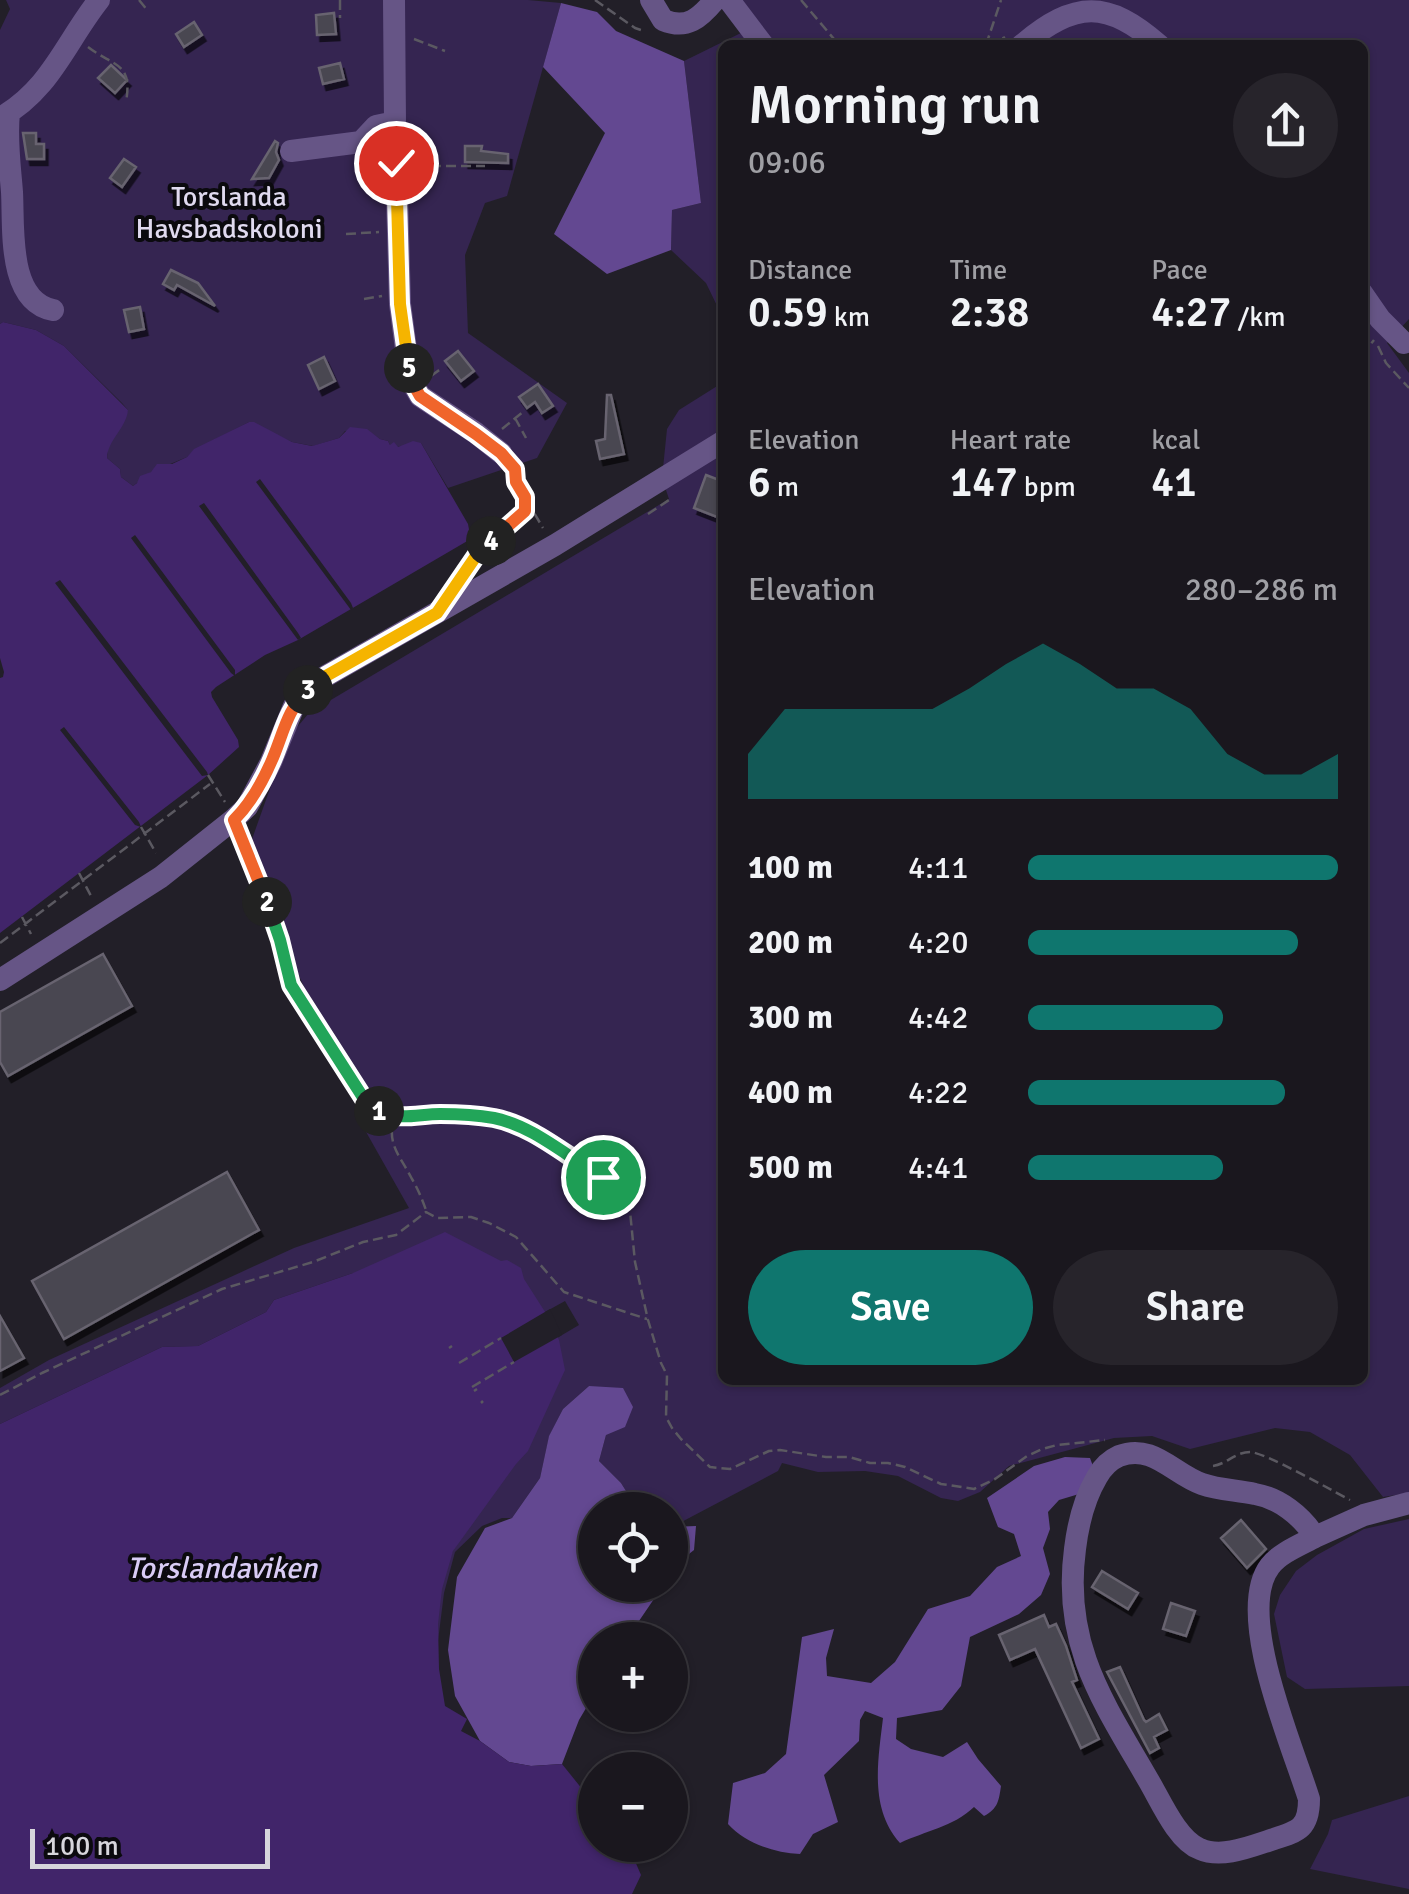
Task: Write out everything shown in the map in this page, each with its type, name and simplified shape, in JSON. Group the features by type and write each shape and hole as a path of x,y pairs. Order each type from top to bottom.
{"street":[{"path":"53,310 35,302 17,269 5,115 42,84 99,0"},
{"path":"394,0 400,304 412,382 428,403 493,448"},
{"path":"657,10 678,25 691,23 715,0"},
{"path":"729,0 760,40"},
{"path":"1027,40 1063,14 1105,7 1124,14 1153,40"},
{"path":"291,151 362,142 376,126 394,122"},
{"path":"1368,302 1407,345"},
{"path":"0,980 168,871 234,820 247,807 272,762 294,706 326,676 554,545 718,444"},
{"path":"1323,1533 1260,1494 1202,1484 1142,1453 1113,1459 1099,1473 1087,1498 1072,1570 1074,1618 1080,1646 1100,1696 1125,1740 1171,1819 1196,1848 1226,1852 1253,1846 1294,1833 1304,1826 1309,1814 1309,1799 1276,1704 1260,1632 1258,1602 1267,1570 1323,1533 1364,1515 1409,1503"}],"path":[{"path":"139,0 148,11"},
{"path":"340,0 340,18"},
{"path":"595,0 643,31 655,30 657,10"},
{"path":"801,0 835,40"},
{"path":"988,40 1002,0"},
{"path":"394,33 445,51"},
{"path":"74,38 122,68 129,82 126,102"},
{"path":"416,162 416,166 485,166"},
{"path":"346,234 398,231"},
{"path":"1375,335 1386,363 1409,388"},
{"path":"524,411 493,448 515,469 516,482 554,545"},
{"path":"516,418 526,438"},
{"path":"459,581 476,556 525,511 525,497"},
{"path":"208,775 232,811 272,914 291,985 371,1107 395,1116 440,1114 497,1119 522,1128 622,1188 629,1201 635,1262 648,1320 668,1375 666,1417 681,1439 710,1466 730,1469 769,1450 780,1450 888,1462 941,1484 974,1490 1042,1449 1106,1440"},
{"path":"0,943 211,783"},
{"path":"140,827 168,871"},
{"path":"80,873 101,915"},
{"path":"395,1116 391,1128 396,1155 416,1186 426,1212 437,1218 470,1218 489,1223 516,1238 564,1292 648,1320"},
{"path":"0,1396 222,1289 313,1262 363,1242 396,1235 426,1212"},
{"path":"459,1362 501,1338"},
{"path":"475,1389 514,1362"},
{"path":"1207,1466 1224,1464 1238,1454 1260,1454 1348,1498 1364,1515"}],"green space":[{"name":"Torslanda Havsbadskoloni","path":"6,0 561,3 507,196 485,203 465,255 468,333 567,403 537,458 448,488 421,443 397,447 367,430 345,431 339,438 313,446 292,442 249,422 151,472 133,486 121,477 120,469 107,458 108,446 128,410 64,346 36,330 0,324 0,30 10,9"},
{"path":"723,0 1409,0 1409,319 1387,343 1409,373 1409,1493 1383,1497 1350,1455 1310,1432 1275,1428 1190,1449 1152,1436 1114,1438 1009,1466 980,1492 958,1501 941,1498 898,1476 865,1471 818,1472 782,1463 778,1471 688,1519 688,1492 627,1492 599,1461 606,1435 589,1386 563,1409 549,1437 540,1478 512,1518 482,1526 455,1552 444,1593 436,1657 426,1616 535,1351 579,1325 565,1301 527,1322 353,1273 274,1300 266,1312 198,1346 162,1347 0,1424 0,1388 49,1360 294,1248 409,1208 361,1123 373,1124 374,1114 366,1112 308,996 246,856 288,738 309,713 669,499 662,478 667,429 679,410 718,386 718,1385 1368,1385 1368,40 727,40 747,30"},
{"path":"718,44 718,308 706,283 671,250 672,210 701,203 684,61"},
{"path":"1409,1519 1409,1686 1305,1689 1287,1677 1274,1614 1280,1595 1296,1571 1364,1529"},
{"path":"1409,1796 1409,1889 1310,1869 1332,1820"}],"shaded area":[{"path":"561,3 597,12 616,31 684,61 701,203 672,210 671,250 607,274 554,234 605,133 543,67"},
{"path":"589,1386 623,1388 633,1407 625,1427 606,1435 599,1461 627,1492 578,1492 578,1602 652,1602 638,1622 578,1622 578,1723 562,1764 531,1766 509,1762 480,1741 455,1696 448,1650 457,1577 485,1528 512,1518 540,1478 549,1436 563,1409"},
{"path":"1065,1457 1090,1458 1094,1469 1079,1494 1059,1500 1048,1512 1050,1529 1043,1548 1050,1574 1041,1595 1019,1614 970,1637 961,1686 942,1710 897,1718 896,1739 911,1749 943,1757 967,1742 1001,1786 992,1810 984,1816 974,1807 948,1824 900,1843 890,1829 880,1799 878,1767 883,1718 865,1711 860,1720 859,1741 824,1775 838,1822 813,1834 800,1854 761,1846 735,1831 728,1824 733,1783 765,1773 786,1754 802,1637 834,1629 826,1658 827,1676 871,1683 895,1662 928,1609 970,1596 997,1567 1021,1556 1014,1534 998,1527 987,1498 1034,1466"},
{"path":"688,1526 696,1526 694,1550 688,1555"}],"water":[{"path":"0,324 36,330 64,346 128,410 107,458 133,486 157,464 172,464 249,422 292,442 312,446 339,438 350,427 367,429 390,445 421,443 468,524 470,535 469,540 298,640 265,655 216,687 212,697 239,747 208,775 0,933 0,678 4,672 0,658"},
{"name":"Torslandaviken","path":"445,1232 521,1268 559,1340 565,1370 528,1451 453,1551 442,1589 439,1669 445,1706 467,1719 461,1731 509,1762 531,1766 562,1764 578,1784 578,1862 635,1862 641,1875 632,1894 0,1894 0,1424 162,1347 198,1346 266,1312 274,1300 353,1273"}],"pier":[{"path":"260,479 351,603 351,610 256,482"},
{"path":"204,503 301,638 298,640 199,506"},
{"path":"135,535 235,670 235,676 131,538"},
{"path":"60,580 208,775 202,776 55,583"},
{"path":"64,727 141,827 135,825 60,730"},
{"path":"550,1309 562,1335 514,1362 501,1338"}],"building":[{"path":"334,13 336,34 317,35 316,15"},
{"path":"194,22 202,35 184,47 176,34"},
{"path":"340,63 344,79 323,84 319,68"},
{"path":"111,65 127,80 115,93 98,78"},
{"path":"23,133 36,133 36,144 44,144 44,159 27,159"},
{"path":"275,141 279,160 269,178 252,179"},
{"path":"465,146 482,146 481,151 508,154 508,163 465,162"},
{"path":"124,159 136,167 122,187 110,178"},
{"path":"171,270 198,283 215,306 177,285 174,290 163,284"},
{"path":"140,307 144,329 129,332 124,310"},
{"path":"458,351 474,371 461,381 445,361"},
{"path":"324,357 335,381 319,389 308,365"},
{"path":"538,384 553,406 542,413 535,402 527,408 519,397"},
{"path":"607,395 611,395 624,454 600,459 596,441 605,439"},
{"path":"706,475 718,480 718,517 694,508"},
{"path":"103,954 132,1006 8,1076 0,1062 0,1012"},
{"path":"227,1172 259,1230 64,1339 32,1281"},
{"path":"0,1316 24,1358 0,1371"},
{"path":"1241,1520 1266,1549 1247,1568 1221,1538"},
{"path":"1102,1571 1138,1593 1128,1609 1092,1587"},
{"path":"1171,1603 1195,1611 1186,1636 1163,1629"},
{"path":"1044,1615 1049,1627 1056,1624 1066,1646 1077,1680 1072,1682 1099,1739 1081,1748 1035,1649 1010,1660 999,1635"},
{"path":"1120,1667 1144,1720 1159,1714 1167,1730 1154,1737 1159,1748 1150,1753 1107,1672"}],"route":[{"path":"396,163 400,304 412,382 428,403 501,453 515,469 516,482 525,497 525,511 476,556 437,613 326,676 304,694 294,706 272,762 247,807 234,820 272,914 291,985 371,1107 404,1117 440,1114 497,1119 522,1128 603,1177"}]}
